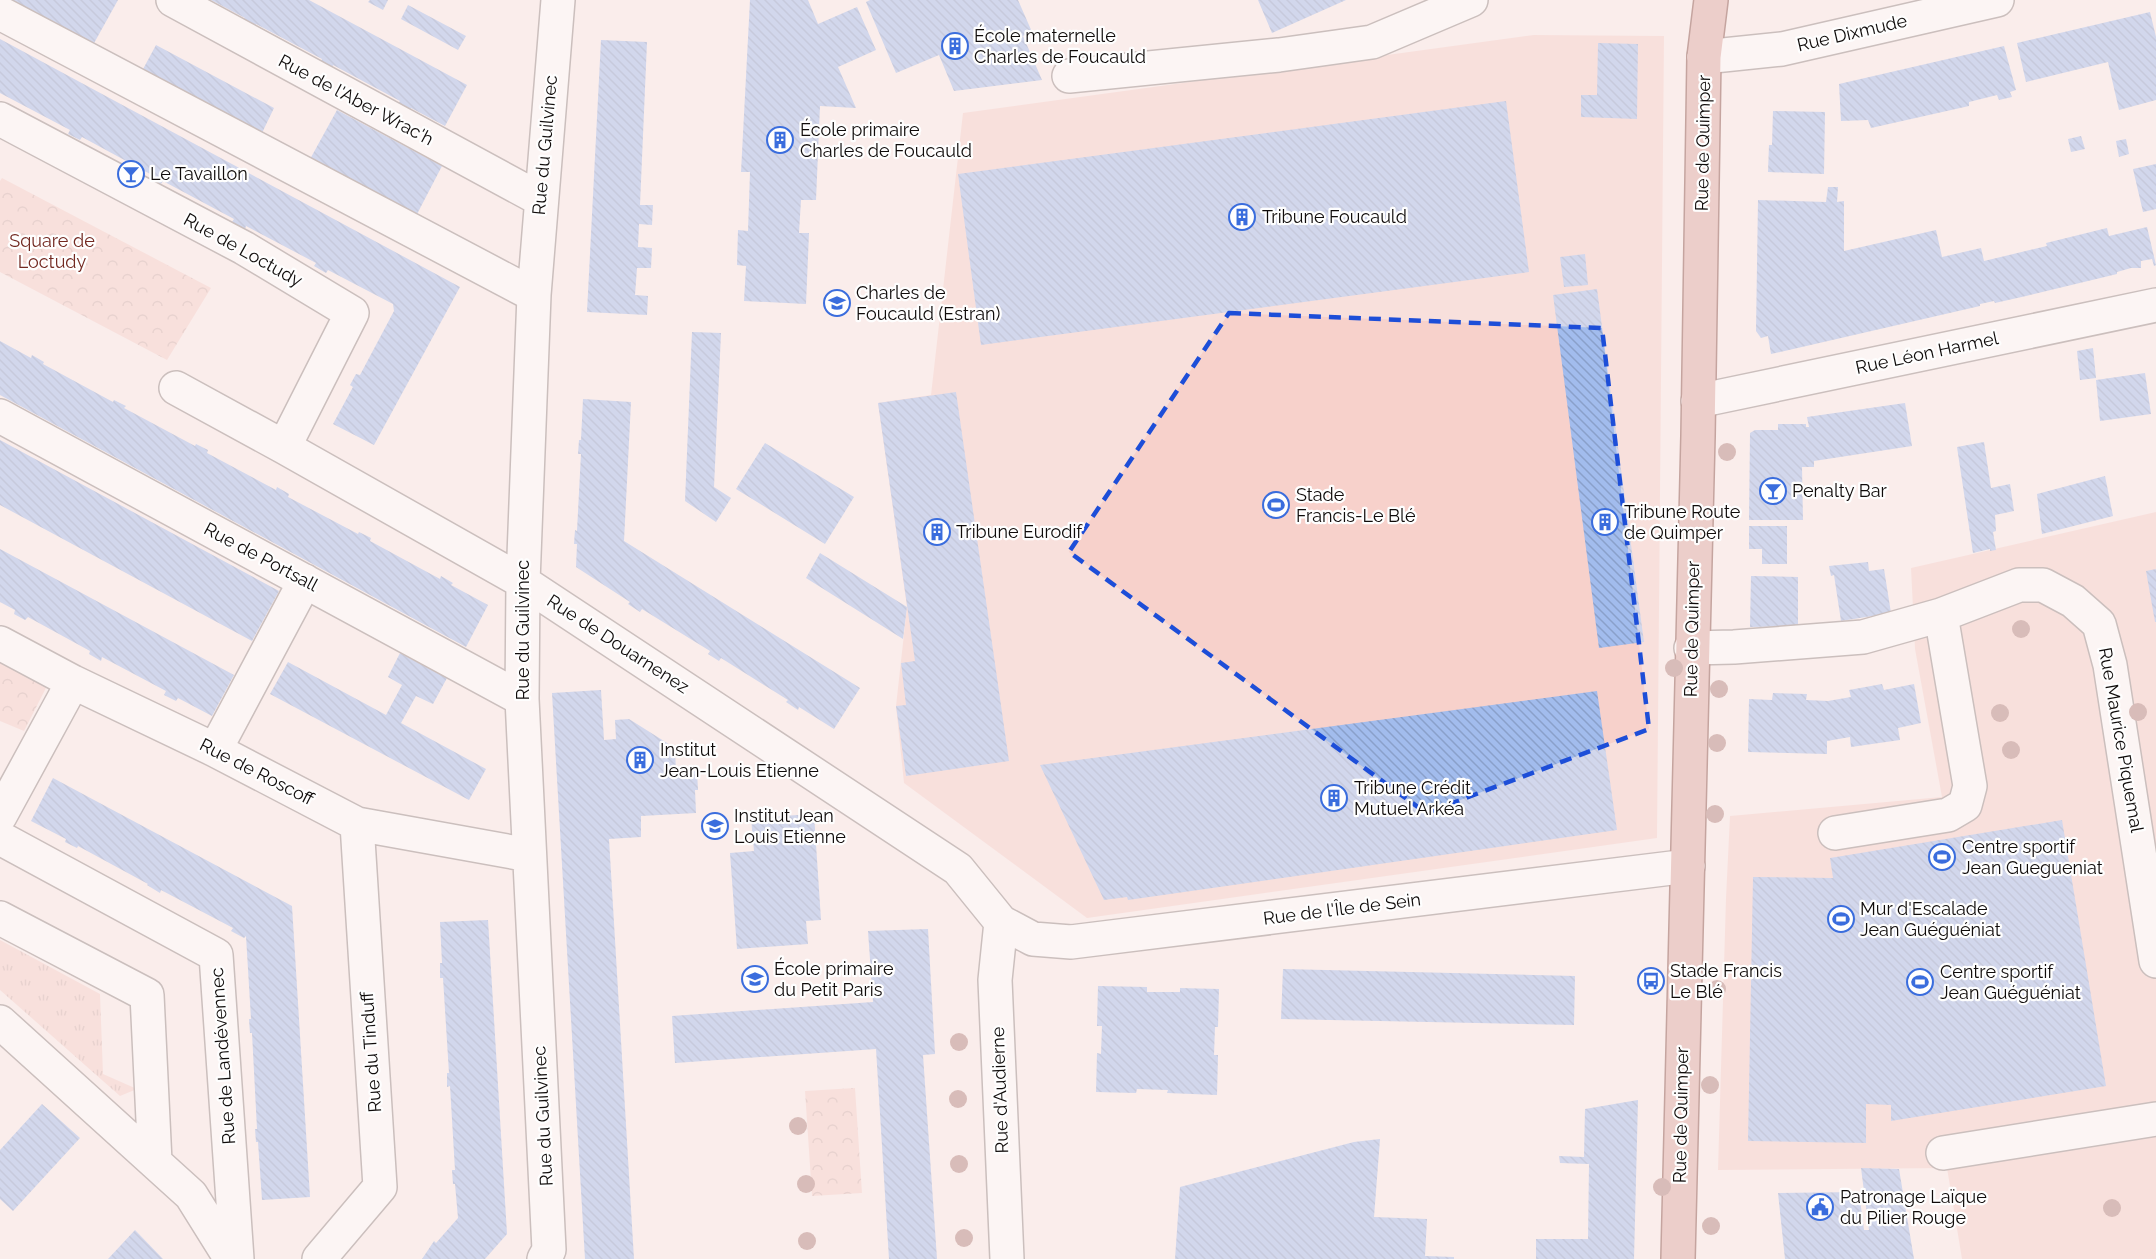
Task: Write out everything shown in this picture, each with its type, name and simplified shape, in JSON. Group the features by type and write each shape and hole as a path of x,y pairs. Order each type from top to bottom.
{"main road":[{"name":"Rue de Quimper","path":"1678,1259 1704,57 1711,0"}],"street":[{"name":"Rue de l'Aber Wrac'h","path":"172,0 540,200"},
{"name":"Rue du Guilvinec","path":"544,1259 549,1250 522,699 523,582 534,295 558,0"},
{"path":"1069,76 1279,55 1372,42 1471,0"},
{"name":"Rue Dixmude","path":"1704,57 1782,49 1997,0"},
{"path":"0,13 534,295"},
{"name":"Rue de Loctudy","path":"0,119 244,248 352,313 284,447"},
{"name":"Rue Léon Harmel","path":"1698,401 2156,305"},
{"name":"Rue de Douarnenez","path":"176,388 523,582 958,869 1000,922"},
{"name":"Rue de Portsall","path":"0,416 522,699"},
{"path":"215,750 305,581"},
{"name":"Rue Maurice Piquemal","path":"1691,648 1863,637 1941,615 2019,585 2043,585 2073,601 2099,624 2110,665 2147,833 2156,961"},
{"path":"1835,833 1948,815 1965,805 1970,786 1941,615"},
{"name":"Rue de Roscoff","path":"0,644 73,682 215,750 357,824 529,855"},
{"path":"0,816 73,682"},
{"name":"Rue du Tinduff","path":"320,1259 380,1187 357,824"},
{"name":"Rue de Landévennec","path":"0,838 216,955 237,1259"},
{"name":"Rue de l'Île de Sein","path":"1000,922 1033,939 1071,942 1688,866"},
{"path":"0,918 147,995 155,1162"},
{"name":"Rue d'Audierne","path":"1000,922 995,980 1007,1259"},
{"path":"0,1022 191,1195 231,1259"},
{"path":"1943,1153 2156,1119"}],"highlighted area":[{"path":"1229,313 1602,328 1649,729 1426,813 1069,552"}],"green space":[{"name":"Stade Francis-Le Blé","path":"1534,35 1664,36 1657,838 1087,918 904,783 896,706 907,607 878,403 931,395 963,113"},
{"name":"Square de Loctudy","path":"2,178 211,288 167,360 0,272 0,181"},
{"name":"Centre sportif Jean Guegueniat","path":"2156,512 2156,1259 1962,1259 1947,1168 1718,1170 1730,816 1942,797 1915,649 1911,568"},
{"path":"4,656 47,686 24,731 0,721 0,663"},
{"path":"0,940 100,994 103,1074 137,1089 120,1096 0,990"},
{"path":"855,1088 862,1193 812,1196 805,1091"}],"building":[{"path":"8,0 118,0 93,45"},
{"path":"211,0 309,0 467,85 445,126 411,108 410,110 398,104 400,101 333,65 332,68 321,62 322,59 256,24 255,27 243,20 245,18"},
{"path":"388,0 383,10 368,2"},
{"name":"École primaire Charles de Foucauld","path":"750,0 808,0 818,24 857,7 876,50 838,67 856,108 820,106 816,200 801,200 799,233 809,233 806,304 744,301 746,266 737,265 738,230 748,231 750,172 741,172"},
{"name":"École maternelle Charles de Foucauld","path":"870,0 1018,0 1032,32 1023,36 1042,80 954,91 939,55 896,73 866,2"},
{"path":"1258,0 1346,0 1272,33"},
{"path":"408,5 466,36 458,50 401,19"},
{"path":"2150,12 2156,37 2156,100 2119,110 2108,62 2026,82 2017,43"},
{"path":"0,39 460,287 374,445 333,424 353,387 350,385 356,374 360,375 394,311 393,304 328,270 326,273 314,266 316,263 246,226 245,229 232,222 234,219 163,181 161,184 150,178 152,175 82,137 80,140 68,134 70,130 0,93"},
{"path":"601,40 647,42 640,205 653,205 652,225 639,224 638,247 652,248 651,268 637,268 635,295 648,296 647,315 587,312"},
{"path":"1598,43 1638,44 1637,119 1581,117 1581,95 1597,95"},
{"path":"156,45 274,108 261,135 142,71"},
{"path":"2004,46 2016,90 2010,92 2012,97 1999,100 1997,95 1969,102 1969,106 1871,128 1868,120 1841,121 1839,84"},
{"name":"Tribune Foucauld","path":"1506,101 1529,272 981,345 958,174"},
{"path":"337,110 442,166 415,218 309,161"},
{"path":"1773,111 1825,112 1824,174 1768,172"},
{"path":"2081,136 2085,149 2071,152 2068,139"},
{"path":"2126,139 2129,154 2119,157 2116,141"},
{"path":"2156,164 2156,209 2143,212 2133,169"},
{"path":"1828,187 1838,187 1837,202 1844,201 1844,251 1936,230 1942,257 1981,248 1984,261 2047,246 2046,243 2107,228 2109,236 2147,227 2156,265 2154,266 2152,259 2141,261 2141,268 2131,268 2117,272 2117,274 2026,296 1980,304 1980,306 1771,354 1768,336 1761,338 1756,331 1758,200 1826,202"},
{"path":"1585,254 1588,285 1564,287 1560,257"},
{"name":"Tribune Route de Quimper","path":"1597,289 1644,642 1599,648 1553,295"},
{"path":"692,332 721,333 714,487 731,498 716,522 685,501"},
{"path":"0,341 31,358 32,355 44,362 43,364 113,402 114,400 126,406 124,408 195,446 196,444 208,450 207,453 276,490 277,487 289,494 288,497 358,534 359,532 371,538 370,541 440,579 441,576 453,583 451,585 488,605 466,647 0,395"},
{"path":"2093,348 2096,378 2080,380 2077,351"},
{"path":"2145,373 2151,414 2100,421 2096,380"},
{"name":"Tribune Eurodif","path":"956,392 1009,761 906,776 896,706 906,705 901,663 915,661 878,403"},
{"path":"583,399 631,402 624,541 860,688 834,729 799,707 798,710 786,702 788,700 721,658 719,661 708,654 710,651 642,609 640,612 628,604 630,602 576,567 577,544 574,544 575,530 577,531 581,454 578,454"},
{"path":"1905,403 1912,446 1814,461 1814,467 1802,467 1803,520 1749,520 1750,433 1755,430 1778,430 1778,424 1806,424 1806,427 1809,427 1807,417"},
{"path":"0,440 279,591 252,641 0,505"},
{"path":"1984,442 1991,488 2010,484 2014,511 1995,515 1996,531 1993,532 1996,550 1973,553 1957,447"},
{"path":"765,443 854,497 825,544 736,489"},
{"path":"2105,476 2113,516 2042,534 2037,494"},
{"path":"1749,526 1787,526 1787,564 1762,564 1762,549 1749,549"},
{"path":"0,549 234,675 212,716 178,698 176,701 164,695 166,691 102,657 101,661 89,654 90,651 28,617 25,620 14,614 15,610 0,602"},
{"path":"820,553 907,607 903,639 806,578"},
{"path":"1868,562 1869,571 1884,569 1891,613 1841,621 1834,575 1831,576 1829,566"},
{"path":"2156,569 2156,622 2155,622 2146,571"},
{"path":"1751,576 1798,577 1798,626 1750,627"},
{"path":"400,653 447,678 433,704 416,696 401,723 486,769 469,800 270,694 288,662 386,715 402,685 388,677"},
{"path":"1882,684 1884,690 1914,684 1921,723 1898,728 1900,740 1851,747 1850,737 1827,741 1827,754 1748,752 1749,699 1772,700 1773,693 1807,694 1806,700 1828,701 1851,697 1849,690"},
{"path":"601,690 604,740 616,739 615,720 629,719 675,748 676,772 697,771 696,813 641,816 641,837 609,839 634,1259 585,1259 552,693"},
{"name":"Tribune Crédit Mutuel Arkéa","path":"1597,691 1617,830 1128,900 1127,897 1104,900 1040,765"},
{"path":"53,778 292,906 310,1197 262,1200 255,1129 257,1129 246,936 244,938 231,931 233,928 161,890 160,893 148,884 78,846 77,848 65,842 66,839 31,821"},
{"path":"814,814 821,920 806,921 808,944 737,949 730,853 754,851 751,818"},
{"name":"Centre sportif Jean Guéguéniat","path":"2062,820 2106,1086 1891,1121 1891,1105 1866,1104 1866,1143 1748,1141 1753,877 1833,878 1830,858"},
{"path":"488,920 507,1234 485,1259 422,1259 434,1241 436,1243 458,1218 452,1170 455,1170 450,1086 447,1087 447,1073 449,1073 443,978 440,978 440,963 442,963 440,922"},
{"name":"École primaire du Petit Paris","path":"928,929 935,1054 923,1055 937,1259 889,1259 876,1049 675,1063 672,1016 873,1002 868,931"},
{"path":"1283,969 1575,976 1574,1025 1281,1019"},
{"path":"1098,986 1147,987 1147,992 1180,992 1180,988 1219,989 1218,1027 1215,1027 1214,1055 1218,1055 1217,1095 1137,1089 1136,1093 1096,1092 1097,1053 1101,1054 1102,1026 1097,1026"},
{"path":"1638,1100 1634,1259 1536,1259 1536,1239 1588,1239 1589,1164 1560,1163 1559,1156 1584,1157 1585,1109"},
{"path":"42,1104 80,1138 13,1211 0,1199 0,1150"},
{"path":"1380,1139 1374,1217 1427,1219 1425,1256 1454,1257 1454,1259 1175,1259 1180,1187 1354,1142"},
{"name":"Patronage Laïque du Pilier Rouge","path":"1861,1168 1899,1169 1914,1259 1785,1259 1778,1193 1859,1192 1864,1230 1869,1230"},
{"path":"135,1230 163,1259 108,1259"}],"place":[{"name":"École maternelle Charles de Foucauld","path":"955,46"},
{"name":"École primaire Charles de Foucauld","path":"780,140"},
{"name":"Le Tavaillon","path":"131,174"},
{"name":"Tribune Foucauld","path":"1242,217"},
{"name":"Charles de Foucauld (Estran)","path":"837,303"},
{"name":"Penalty Bar","path":"1773,491"},
{"name":"Stade Francis-Le Blé","path":"1276,505"},
{"name":"Tribune Route de Quimper","path":"1605,522"},
{"name":"Tribune Eurodif","path":"937,532"},
{"name":"Institut Jean-Louis Etienne","path":"640,760"},
{"name":"Tribune Crédit Mutuel Arkéa","path":"1334,798"},
{"name":"Institut Jean Louis Etienne","path":"715,826"},
{"name":"Centre sportif Jean Guegueniat","path":"1942,857"},
{"name":"Mur d'Escalade Jean Guéguéniat","path":"1841,919"},
{"name":"École primaire du Petit Paris","path":"755,979"},
{"name":"Stade Francis Le Blé","path":"1651,981"},
{"name":"Centre sportif Jean Guéguéniat","path":"1920,982"},
{"name":"Patronage Laïque du Pilier Rouge","path":"1820,1207"}]}
